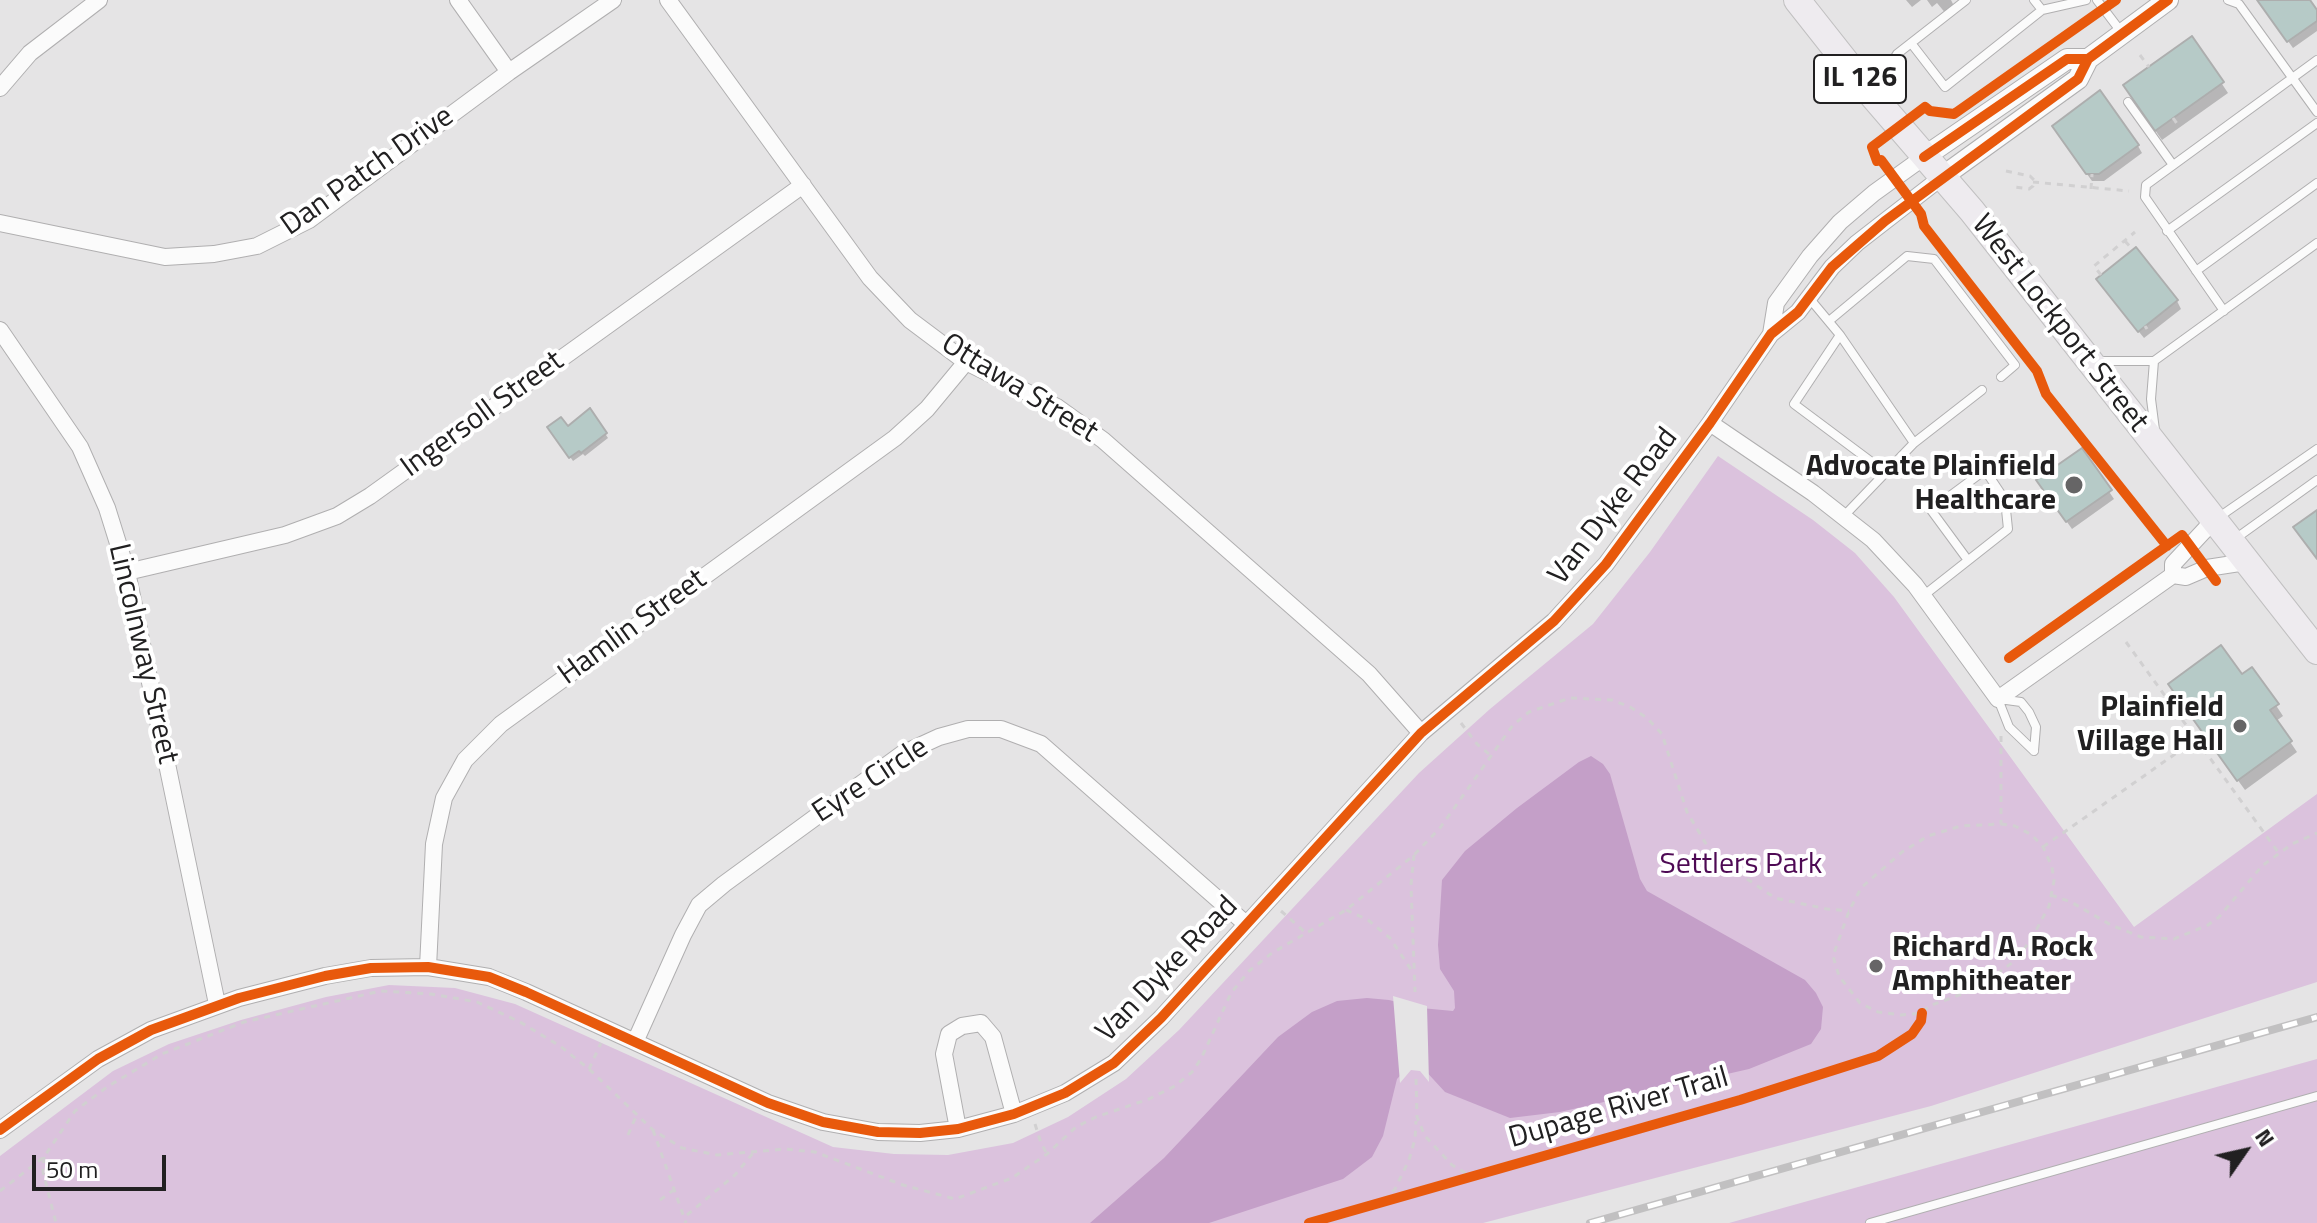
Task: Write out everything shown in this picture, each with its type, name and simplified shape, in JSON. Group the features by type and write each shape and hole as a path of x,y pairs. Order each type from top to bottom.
{"main road":[{"name":"West Lockport Street","path":"1802,2 1872,95 1942,177 2317,651"}],"street":[{"path":"0,88 30,53 99,0"},
{"path":"458,0 509,72"},
{"name":"Dan Patch Drive","path":"0,223 165,257 214,254 257,246 309,220 509,72 613,0"},
{"name":"Ottawa Street","path":"668,0 870,278 910,320 966,362 1057,407 1103,440 1369,674 1421,733"},
{"name":"Van Dyke Road","path":"0,1130 98,1059 151,1030 217,1004 325,976 371,968 428,967 489,977 768,1103 823,1122 878,1132 920,1133 958,1129 1014,1114 1065,1093 1114,1063 1161,1018 1421,733 1554,621 1606,564 1771,334 1810,299 1832,267 1857,243 1942,177 2078,79 2088,59 2168,0"},
{"name":"Van Dyke Road","path":"1771,334 1776,303 1810,256 1840,222 1924,157 2067,59 2088,59"},
{"name":"Ingersoll Street","path":"127,572 285,535 337,516 370,496 803,185"},
{"name":"Lincolnway Street","path":"0,330 80,447 107,508 127,572 217,1004"},
{"name":"Hamlin Street","path":"428,967 434,844 444,798 465,760 501,724 895,438 927,409 966,362"},
{"path":"1710,423 1813,493 1873,540 1923,596 1998,699 2173,575 2186,577 2239,552"},
{"path":"2173,575 2173,564 2214,520"},
{"name":"Eyre Circle","path":"635,1042 699,905 902,754 939,737 968,729 1001,729 1041,744 1246,924"},
{"path":"958,1129 944,1054 949,1034 962,1026 981,1023 993,1037 1014,1114"}],"lane":[{"path":"1872,95 1897,54 1966,0"},
{"path":"2034,0 2042,10"},
{"path":"1911,43 1945,87 2042,10 2086,0"},
{"path":"2097,0 2122,34"},
{"path":"2228,0 2239,2 2317,112"},
{"path":"2224,311 2145,197 2146,185 2317,60"},
{"path":"2128,102 2173,165"},
{"path":"2167,231 2317,123"},
{"path":"2196,271 2317,183"},
{"path":"2087,361 2154,361 2317,243"},
{"path":"1829,321 1907,256 1934,259 2015,365 2001,377"},
{"path":"1810,299 1840,335 1914,443"},
{"path":"1840,335 1794,404 1885,472"},
{"path":"2154,361 2151,399 2156,447"},
{"path":"1843,517 1914,443 1982,390"},
{"path":"2214,520 2317,449"},
{"path":"1923,596 2008,529 2005,500 1987,473 1981,473 1931,510 1967,559"},
{"path":"2239,552 2317,480"},
{"path":"1998,699 2021,702 2029,712 2036,727 2034,751 2009,727 1998,699"},
{"path":"1870,1223 2317,1096"}],"path":[{"path":"2140,55 2149,67"},
{"path":"2173,118 2178,125"},
{"path":"2006,171 2030,176 2033,182"},
{"path":"2091,189 2092,174"},
{"path":"2033,182 2129,191"},
{"path":"2012,189 2029,189 2033,182"},
{"path":"2101,275 2094,266 2135,232"},
{"path":"2125,241 2133,250"},
{"path":"2126,642 2278,852"},
{"path":"0,1191 44,1157 75,1111 107,1087 162,1054 244,1022 381,991 431,994 477,1002 520,1022 560,1046 653,1130 682,1148 717,1155 785,1149 815,1152 903,1185 955,1199 1012,1178 1047,1154 1076,1127 1175,1086 1192,1072 1201,1059 1231,993 1249,971 1305,932 1346,910 1414,855 1440,828 1513,725 1529,712 1570,698 1612,700 1647,718 1662,734 1687,812 1709,849 1728,866 1775,898 1849,911"},
{"path":"1459,721 1490,755"},
{"path":"2001,736 2001,824"},
{"path":"2043,847 2185,747 2193,736"},
{"path":"2001,824 2023,830 2043,847 2052,867 2051,895 2038,927 2016,960 1976,989 1929,1006 1921,1017 1878,1012 1860,1003 1839,976 1833,956 1849,911 1861,888 1902,852 1928,836 1961,826 2001,824"},
{"path":"2051,895 2071,902 2131,934 2174,939 2198,930 2219,917 2262,866 2278,852 2317,833"},
{"path":"1414,855 1411,885 1415,1007"},
{"path":"1268,900 1305,932"},
{"path":"1346,910 1368,920 1390,938 1413,972"},
{"path":"589,1069 607,1029"},
{"path":"1384,1200 1395,1189 1415,1139 1416,1064"},
{"path":"1031,1107 1047,1154"},
{"path":"628,1135 637,1114"},
{"path":"1417,1117 1425,1136 1436,1150 1469,1175"},
{"path":"653,1130 686,1223"},
{"path":"685,1217 735,1175 754,1152"},
{"path":"44,1157 43,1172 56,1223"},
{"path":"660,1200 675,1189"},
{"path":"1369,1205 1413,1192"}],"green space":[{"name":"Settlers Park","path":"1718,456 1813,520 1855,553 1894,597 2134,927 2317,794 2317,982 1931,1106 1483,1223 0,1223 0,1156 113,1071 169,1044 241,1020 326,997 389,985 455,988 515,1004 833,1147 894,1154 948,1155 1013,1143 1068,1117 1126,1079 1179,1030 1419,773 1490,709 1593,624 1650,552"},
{"path":"2317,1059 2317,1223 1729,1223"}],"shaded area":[{"path":"1591,756 1603,764 1610,774 1640,879 1647,891 1805,980 1823,1007 1821,1029 1811,1044 1749,1069 1560,1112 1510,1118 1445,1092 1422,1067 1409,1066 1397,1079 1383,1136 1372,1157 1343,1179 1209,1223 1090,1223 1164,1158 1278,1037 1312,1012 1337,1001 1367,998 1453,1011 1454,991 1440,969 1438,945 1442,880 1465,851 1517,808"}],"pier":[{"path":"1393,996 1427,1006 1429,1082 1420,1071 1411,1070 1400,1083"}],"building":[{"path":"2257,0 2310,0 2317,10 2317,21 2287,42"},
{"path":"2192,36 2224,82 2155,131 2123,85"},
{"path":"2100,90 2139,145 2099,174 2086,174 2052,126"},
{"path":"2136,247 2178,300 2138,332 2096,279"},
{"path":"590,408 607,433 581,453 579,451 569,458 547,427 561,417 568,426"},
{"name":"Advocate Plainfield Healthcare","path":"2082,448 2112,490 2066,522 2036,480"},
{"path":"2317,510 2317,559 2293,527"},
{"name":"Plainfield Village Hall","path":"2221,645 2242,674 2252,667 2279,704 2270,710 2292,741 2237,781 2168,684"}],"railway":[{"path":"1590,1223 2317,1017"}],"cycle path":[{"path":"2116,0 1954,114 1930,111 1925,107 1872,147 1877,161 1881,160 1921,214 1924,226 2037,371 2046,394 2167,546"},
{"path":"0,1130 98,1059 151,1030 239,998 371,968 428,967 489,977 768,1103 823,1122 878,1132 920,1133 958,1129 1014,1114 1065,1093 1114,1063 1161,1018 1421,733 1554,621 1606,564 1771,334 1798,312 1832,267 1885,221 2078,79 2088,59 2168,0"},
{"path":"1924,157 2067,59 2088,59"},
{"path":"2009,658 2182,535 2216,581"},
{"name":"Dupage River Trail","path":"1309,1223 1740,1100 1878,1056 1912,1034 1921,1021 1922,1013"}],"place":[{"name":"Advocate Plainfield Healthcare","path":"2074,485"},
{"name":"Plainfield Village Hall","path":"2240,726"},
{"name":"Richard A. Rock Amphitheater","path":"1876,966"}]}
